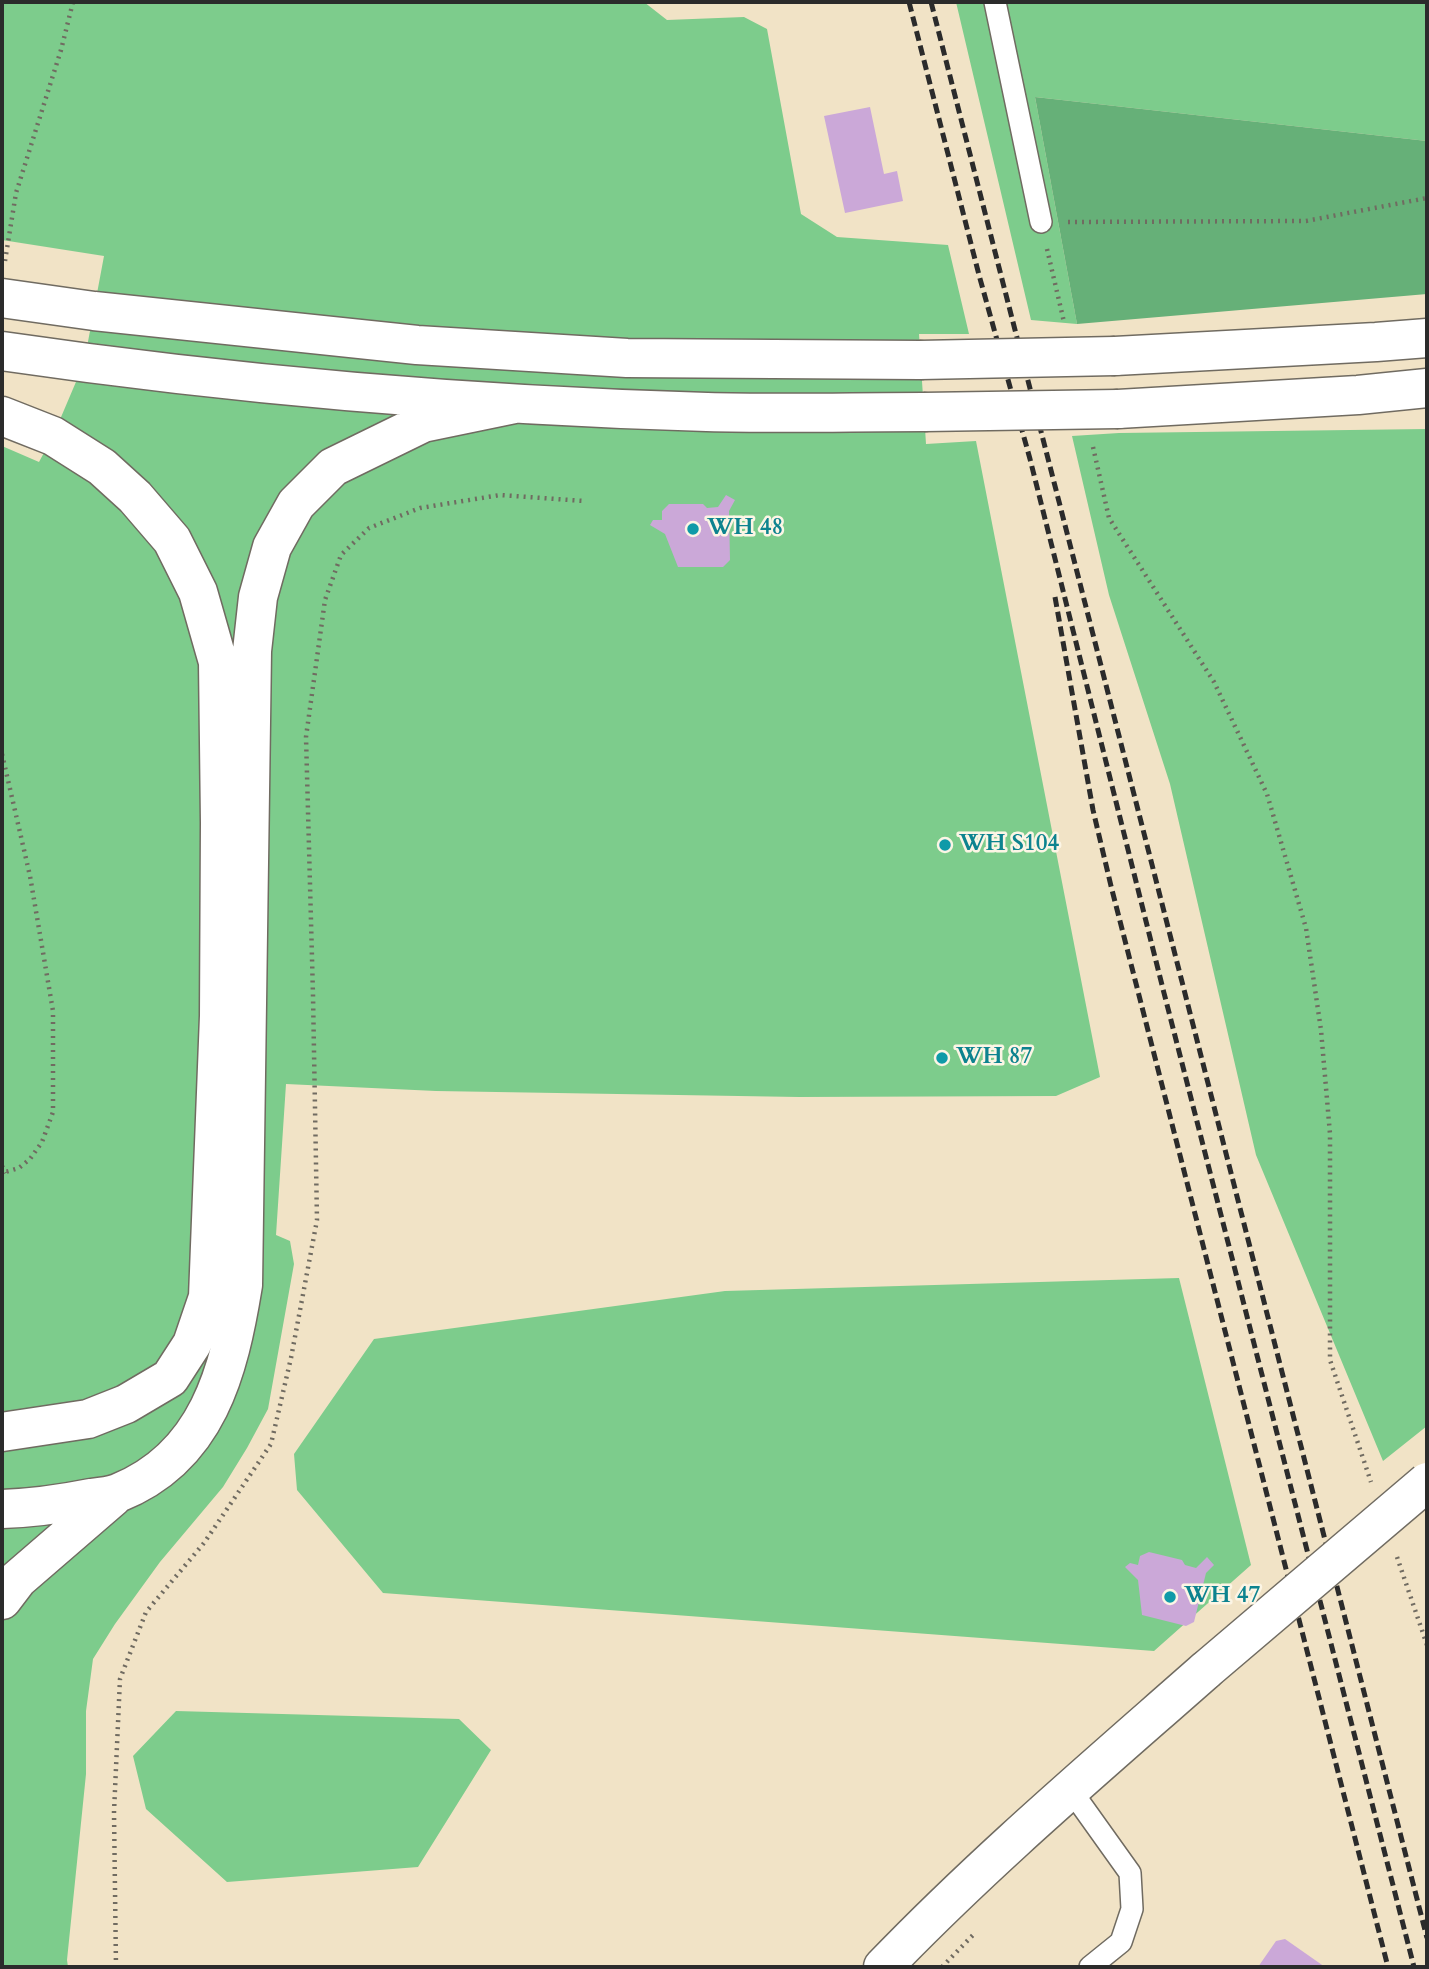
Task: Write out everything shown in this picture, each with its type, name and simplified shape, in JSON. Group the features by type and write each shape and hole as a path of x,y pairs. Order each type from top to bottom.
{"main road":[{"path":"3,283 94,311 417,345 627,358 920,360 1115,356 1427,338"},
{"path":"2,351 290,386 515,404 709,412 1118,409 1357,395 1427,388"},
{"path":"2,1600 18,1579 83,1520 117,1493 162,1468 196,1432 218,1393 234,1338 243,1285 252,652 258,597 272,547 296,504 333,467 423,423 515,404"},
{"path":"2,416 53,436 102,467 135,497 172,540 198,592 218,662 220,823 219,1016 208,1297 192,1344 170,1378 126,1404 88,1419 2,1432"},
{"path":"2,1418 39,1427"},
{"path":"883,1967 938,1910 1070,1789 1427,1482"},
{"path":"2,1509 44,1508 117,1493"}],"lane":[{"path":"995,2 1041,222"},
{"path":"1070,1789 1130,1872 1132,1909 1121,1942 1090,1967"}],"path":[{"path":"3,283 16,193 61,50 73,2"},
{"path":"1066,330 1041,222 1306,221 1427,198"},
{"path":"1091,437 1110,518 1214,682 1267,794 1306,928 1321,1030 1329,1134 1329,1360 1374,1490"},
{"path":"2,754 30,876 53,1024 53,1112 42,1142 30,1159 19,1168 4,1173 2,1166"},
{"path":"1396,1555 1427,1645"}],"green space":[{"path":"2,2 644,2 667,20 744,17 767,29 801,214 837,237 948,245 969,334 919,334 926,444 976,441 1100,1077 1056,1096 799,1097 436,1091 286,1084 276,1235 290,1241 294,1264 268,1409 223,1487 160,1562 93,1659 86,1711 86,1774 68,1967 2,1967 2,446 39,462 53,436 84,363 104,256 2,240"},
{"path":"956,2 1427,2 1427,141 1035,97 1077,324 1031,320"},
{"path":"1035,97 1427,141 1427,294 1077,324"},
{"path":"1427,429 1427,1426 1383,1461 1256,1155 1170,784 1109,595 1072,436"},
{"path":"1179,1278 1251,1565 1154,1651 383,1593 297,1490 294,1454 374,1339 725,1291"},
{"path":"176,1711 459,1719 491,1750 418,1867 227,1882 146,1809 133,1756"}],"building":[{"path":"870,107 884,174 897,171 903,201 845,213 824,116"},
{"name":"WH 48","path":"726,495 735,500 729,511 730,560 723,567 678,567 665,534 650,525 653,520 662,520 662,511 669,504 718,507"},
{"name":"WH 47","path":"1149,1552 1182,1560 1185,1565 1196,1568 1207,1557 1214,1565 1206,1573 1194,1622 1186,1626 1142,1615 1138,1580 1125,1567 1130,1563 1138,1565 1140,1556"},
{"path":"1285,1939 1325,1967 1258,1967 1276,1941"}],"railway":[{"path":"909,2 979,275 1030,459 1414,1967"},
{"path":"931,2 1427,1938"},
{"path":"1055,597 1093,810 1111,886 1388,1967"}],"place":[{"name":"WH 48","path":"693,529"},
{"name":"WH S104","path":"945,845"},
{"name":"WH 87","path":"942,1058"},
{"name":"WH 47","path":"1170,1597"}]}
